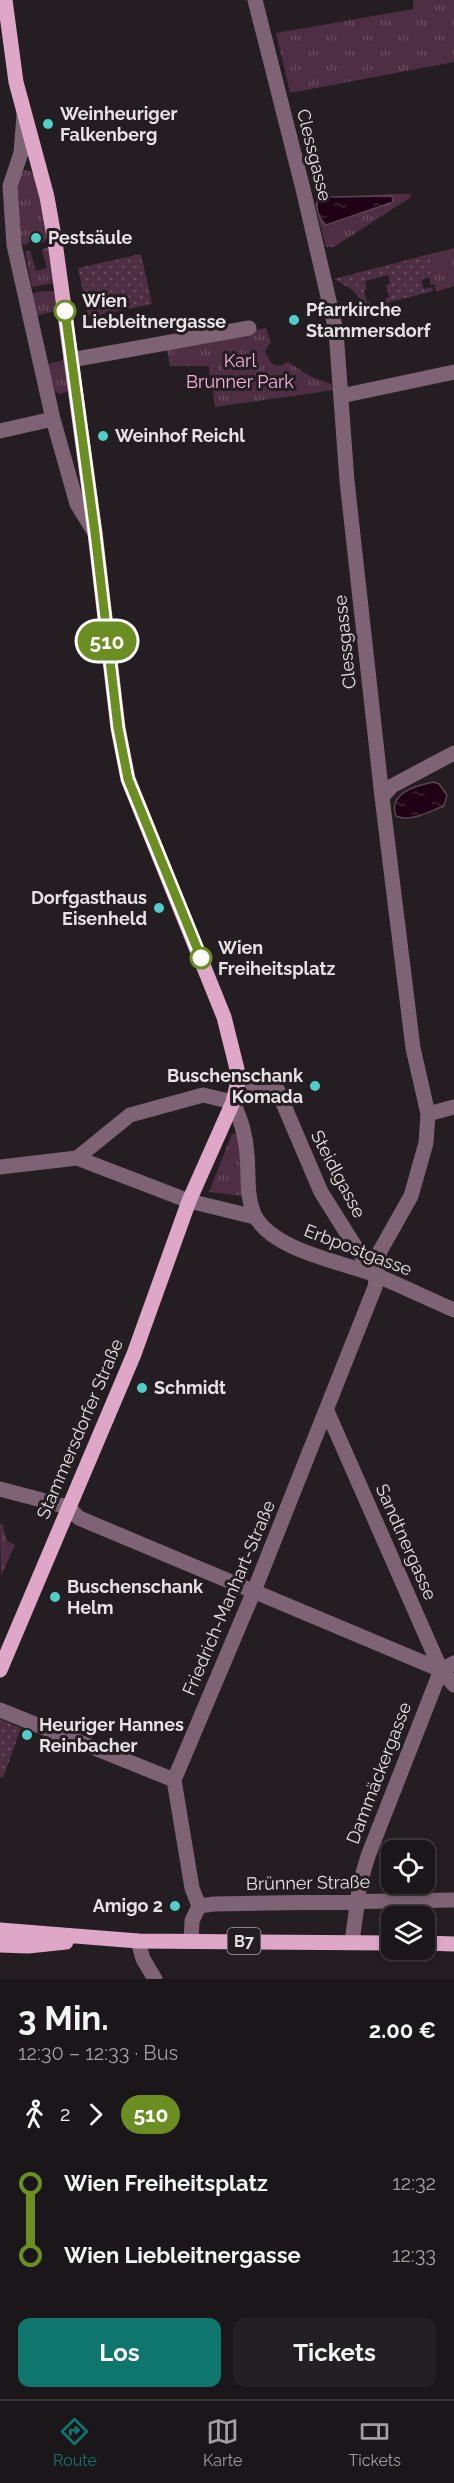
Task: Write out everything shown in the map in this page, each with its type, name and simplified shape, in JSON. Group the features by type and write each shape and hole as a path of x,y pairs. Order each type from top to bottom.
{"main road":[{"path":"5,0 16,82 47,197 55,242 95,533 118,728 128,779 224,1017 240,1077 235,1094"},
{"name":"Stammersdorfer Straße","path":"2,1657 134,1354 189,1201 235,1094"},
{"name":"B7","path":"0,1930 138,1941 381,1943"},
{"name":"B7","path":"0,1945 28,1946 96,1939"},
{"path":"435,1943 454,1944"}],"street":[{"name":"Clessgasse","path":"255,0 336,331 347,481 382,797 412,1048 428,1114 426,1143 411,1196 380,1251 377,1276"},
{"path":"24,115 21,153 10,186 14,245 53,419 77,504 95,533"},
{"path":"71,360 249,328"},
{"path":"341,396 454,372"},
{"path":"0,431 53,419"},
{"path":"382,797 392,786 454,753"},
{"name":"Steidlgasse","path":"235,1094 276,1089 321,1192 358,1251 377,1276"},
{"path":"0,1167 77,1158 189,1201 255,1217 247,1184 248,1155 244,1128 235,1094 203,1095 130,1115 77,1158"},
{"path":"428,1114 454,1107"},
{"name":"Erbpostgasse","path":"255,1217 279,1240 306,1252 377,1276 454,1310"},
{"name":"Friedrich-Manhart-Straße","path":"174,1780 327,1411 375,1287 377,1276"},
{"name":"Sandtnergasse","path":"327,1411 448,1666 454,1685"},
{"path":"0,1489 68,1508 79,1518 254,1591 448,1666"},
{"name":"Dammäckergasse","path":"352,1942 357,1902 368,1856 448,1666"},
{"path":"0,1710 174,1780 192,1888 199,1906 192,1921 191,1941"},
{"name":"Brünner Straße","path":"199,1906 454,1900"},
{"path":"138,1941 143,1959 155,1979"}],"green space":[{"path":"413,0 454,0 454,62 290,93 276,33 413,9"},
{"path":"25,170 31,171 36,179 48,239 42,243 41,240 26,245 22,244 21,240 17,203 18,183"},
{"path":"410,194 411,197 334,247 326,247 315,205 319,198"},
{"path":"46,247 50,250 54,283 32,287 25,251 30,250 36,271 47,268 42,250"},
{"path":"454,248 454,286 436,292 430,254"},
{"path":"141,254 152,304 88,317 78,268"},
{"path":"430,254 435,284 431,285 429,277 421,280 424,289 432,287 433,291 386,303 385,299 389,297 386,285 390,284 388,275 365,281 367,289 364,290 367,302 370,301 372,307 369,308 351,289 334,279"},
{"path":"41,291 56,291 59,310 37,316 32,294"},
{"name":"Karl Brunner Park","path":"266,328 271,343 265,352 272,364 279,366 288,362 310,376 331,384 333,390 215,407 209,366 170,366 166,346"},
{"path":"65,360 70,389 59,394 55,391 47,364"},
{"path":"232,1134 239,1134 242,1196 209,1192"},
{"path":"0,1524 3,1525 7,1541 15,1545 1,1576"},
{"path":"0,1719 21,1728 3,1778 0,1777"}],"water":[{"path":"392,196 393,202 326,225 317,210 318,200 328,197"},
{"path":"433,782 439,784 447,795 444,806 414,817 396,816 395,808 399,796 411,788"}],"bus line":[{"name":"510","path":"65,311 118,728 128,779 201,958"}],"place":[{"name":"Weinheuriger Falkenberg","path":"48,124"},
{"name":"Pestsäule","path":"36,238"},
{"name":"Wien Liebleitnergasse","path":"65,311"},
{"name":"Pfarrkirche Stammersdorf","path":"294,320"},
{"name":"Weinhof Reichl","path":"103,436"},
{"name":"Dorfgasthaus Eisenheld","path":"159,908"},
{"name":"Wien Freiheitsplatz","path":"201,958"},
{"name":"Buschenschank Komada","path":"315,1086"},
{"name":"Schmidt","path":"142,1388"},
{"name":"Buschenschank Helm","path":"55,1597"},
{"name":"Heuriger Hannes Reinbacher","path":"27,1735"},
{"name":"Amigo 2","path":"175,1906"}]}
